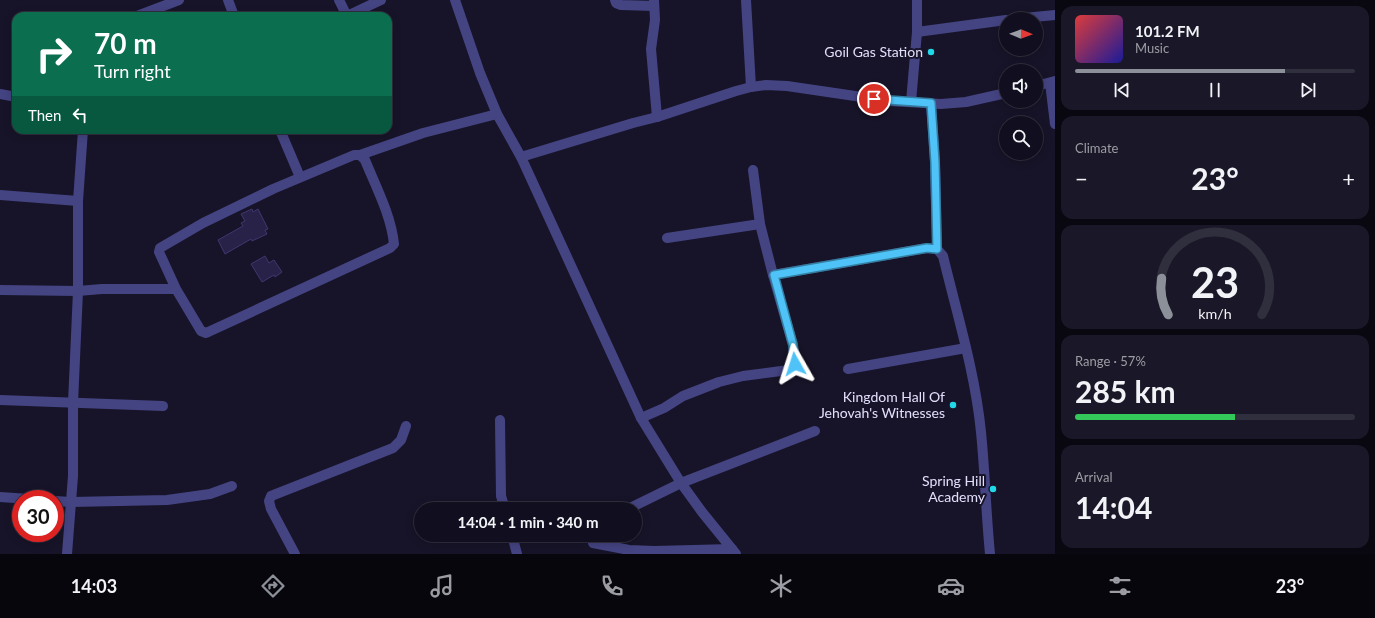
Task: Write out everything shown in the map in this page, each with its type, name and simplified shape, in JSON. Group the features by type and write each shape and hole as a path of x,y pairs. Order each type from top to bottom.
{"street":[{"path":"148,12 179,0"},
{"path":"228,0 232,12"},
{"path":"339,0 345,12"},
{"path":"356,12 381,0"},
{"path":"455,0 480,73 497,114 521,157 641,418 681,483 734,552"},
{"path":"615,0 616,3 621,5 654,3 655,20 651,49 657,117"},
{"path":"746,0 751,87"},
{"path":"911,102 917,32 917,0"},
{"path":"1043,16 1055,15"},
{"path":"917,32 999,21"},
{"path":"1052,82 1055,124"},
{"path":"521,157 657,117 736,91 766,85 787,86 882,100 931,103 966,102 999,95"},
{"path":"0,94 12,96"},
{"path":"931,103 935,162 937,249 943,256 966,348 981,432 990,554"},
{"path":"360,155 365,160 384,206 394,244 390,248 206,333 203,333 176,289 159,252 160,248 203,223 300,177 354,155 360,155 424,133 497,114"},
{"path":"67,554 73,476 73,403 78,291 78,201 83,134"},
{"path":"282,134 300,177"},
{"path":"641,418 664,408 683,396 719,382 742,376 789,370 793,368 795,364 793,345 760,224 753,170"},
{"path":"0,195 78,201"},
{"path":"667,238 760,224"},
{"path":"774,275 927,248 937,249"},
{"path":"0,290 78,291 102,289 176,289"},
{"path":"848,369 966,348"},
{"path":"0,400 163,406"},
{"path":"500,420 501,496 503,502"},
{"path":"295,554 271,509 269,501 272,496 393,448 401,440 406,426"},
{"path":"642,502 681,483 815,431"},
{"path":"64,502 167,500 210,494 232,486"},
{"path":"0,497 12,498"},
{"path":"514,542 517,554"},
{"path":"593,543 629,550 734,552"}],"building":[{"path":"252,209 253,212 258,209 268,229 265,230 267,234 252,241 251,239 225,254 218,240 243,226 241,223 245,221 241,214"},
{"path":"265,256 269,263 274,260 282,272 275,277 274,275 262,282 251,264"}],"place":[{"name":"Goil Gas Station","path":"931,52"},
{"name":"Kingdom Hall Of Jehovah's Witnesses","path":"953,405"},
{"name":"Spring Hill Academy","path":"993,489"}],"route":[{"path":"795,364 793,345 774,275 927,248 937,249 935,162 931,103 874,99"}]}
